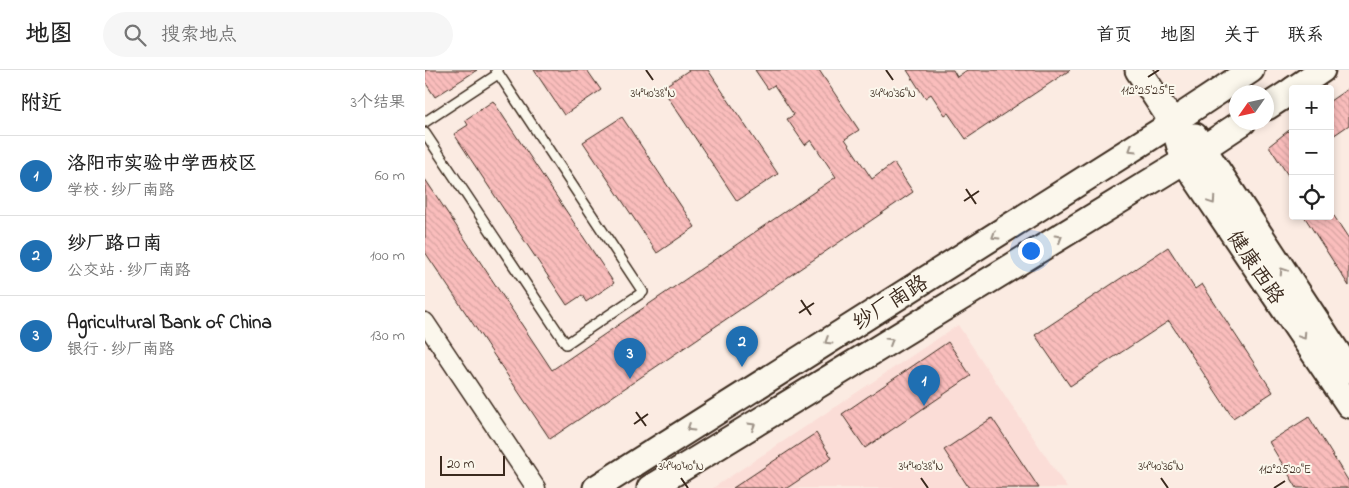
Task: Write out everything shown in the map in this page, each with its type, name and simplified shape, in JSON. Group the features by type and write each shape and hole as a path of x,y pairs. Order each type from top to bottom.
{"main road":[{"path":"1138,70 1178,119"},
{"path":"1152,70 1178,119"},
{"name":"纱厂南路","path":"596,488 1178,119 1251,70"},
{"path":"1299,85 1322,70"},
{"path":"1274,102 1289,92"},
{"name":"健康西路","path":"1178,119 1194,155 1343,366 1349,405"},
{"name":"纱厂南路","path":"650,488 1194,155 1231,130"}],"street":[{"path":"425,322 536,488"}],"lane":[{"path":"425,122 497,72 643,292 566,344 425,133"}],"shaded area":[{"path":"958,325 1067,488 713,488"}],"building":[{"path":"425,70 477,70 435,97 425,82"},
{"path":"534,70 587,70 601,90 564,115"},
{"path":"689,70 708,70 778,174 737,201 662,88"},
{"path":"755,70 819,70 859,130 845,139 872,179 894,163 913,192 550,439 425,252 425,179 552,370 836,177 811,140 805,145 787,119 794,115 774,85 768,89"},
{"path":"907,70 953,70 957,77 967,70 1070,70 966,139 948,113 945,115 931,94 925,98"},
{"path":"1349,88 1349,125 1334,135 1334,130 1334,98"},
{"path":"493,101 614,283 586,302 582,295 567,305 454,134 468,125 465,120"},
{"path":"622,117 695,227 657,253 583,142"},
{"path":"1289,130 1289,177 1269,146"},
{"path":"1334,216 1349,239 1349,286 1307,220 1334,220"},
{"path":"1168,247 1195,289 1202,284 1273,392 1233,418 1169,321 1070,386 1035,335"},
{"path":"948,342 971,376 865,448 842,414"},
{"path":"1309,417 1349,482 1349,488 1297,488 1269,442"},
{"path":"992,418 1039,488 969,488 944,450"},
{"path":"816,433 832,458 787,488 733,488"}],"place":[{"name":"纱厂路口南","path":"742,367"},
{"name":"Agricultural Bank of China","path":"630,379"},
{"name":"洛阳市实验中学西校区","path":"924,406"}]}
